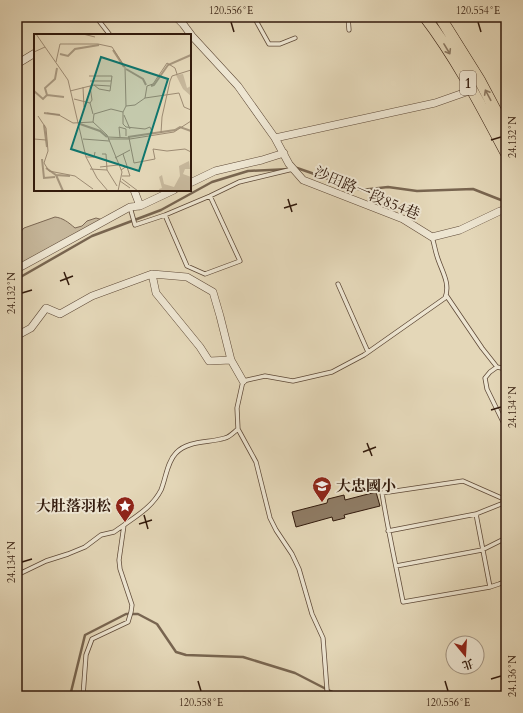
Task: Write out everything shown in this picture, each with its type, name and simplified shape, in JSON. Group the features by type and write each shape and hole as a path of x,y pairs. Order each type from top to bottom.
{"main road":[{"name":"1","path":"425,17 440,36 472,90 506,153"},
{"name":"1","path":"440,17 480,82 506,130"}],"street":[{"name":"沙田路一段854巷","path":"176,17 183,24 189,34"},
{"name":"沙田路一段854巷","path":"191,37 238,86 275,138 289,164 303,180 403,219 432,237 460,230 506,209"},
{"path":"17,64 34,54"},
{"path":"275,138 435,103 472,90"},
{"path":"191,183 215,171 262,160 284,153"},
{"path":"134,191 140,206"},
{"path":"17,269 130,207 140,206 172,191"},
{"path":"17,333 20,334 31,328 46,308 60,314 92,296 152,274 187,277 213,292 230,360 243,381"},
{"path":"152,274 156,293 200,347 209,361 230,360"}],"lane":[{"path":"96,17 109,34"},
{"path":"254,17 269,44 280,44 295,38"},
{"path":"348,17 349,30"},
{"name":"沙田路一段854巷","path":"130,207 135,225 165,215 239,182 293,169"},
{"path":"165,215 187,266 205,274 240,261 210,196"},
{"name":"沙田路一段854巷","path":"432,237 437,256 444,273 448,290 446,295"},
{"path":"338,284 368,352"},
{"path":"329,696 327,690 323,638 312,614 296,562 270,518 256,462 238,429 238,408 243,381 265,376 293,381 332,372 368,352 445,298 446,295 497,367 506,369"},
{"path":"497,367 485,378 487,389 506,428"},
{"path":"17,575 46,561 85,547 101,535 114,532 145,510 154,501 161,490 176,452 190,444 227,438 238,429"},
{"path":"506,501 463,480 382,493 388,531 403,602 490,587 506,581"},
{"path":"388,531 476,514 506,501"},
{"path":"476,514 490,587"},
{"path":"83,696 86,655 92,640 128,622 131,612 132,605 120,569 119,560 124,525"},
{"path":"396,566 482,550 506,538"}],"shaded area":[{"path":"55,217 61,218 75,228 82,226 87,221 96,218 103,220 17,272 17,236 24,228"}],"building":[{"path":"376,492 380,506 344,515 345,518 333,521 332,517 296,527 292,512 327,503 328,499 344,495 345,500"}],"waterway":[{"path":"295,168 361,190 388,187 417,191 473,189 501,200 506,197"},
{"path":"17,279 92,236 161,210 212,182 248,171 290,169"},
{"path":"70,696 85,635 126,614 138,614 157,624 176,652 186,655 243,657 295,673 342,696"}],"place":[{"name":"大忠國小","path":"322,503"},
{"name":"大肚落羽松","path":"125,523"}]}
